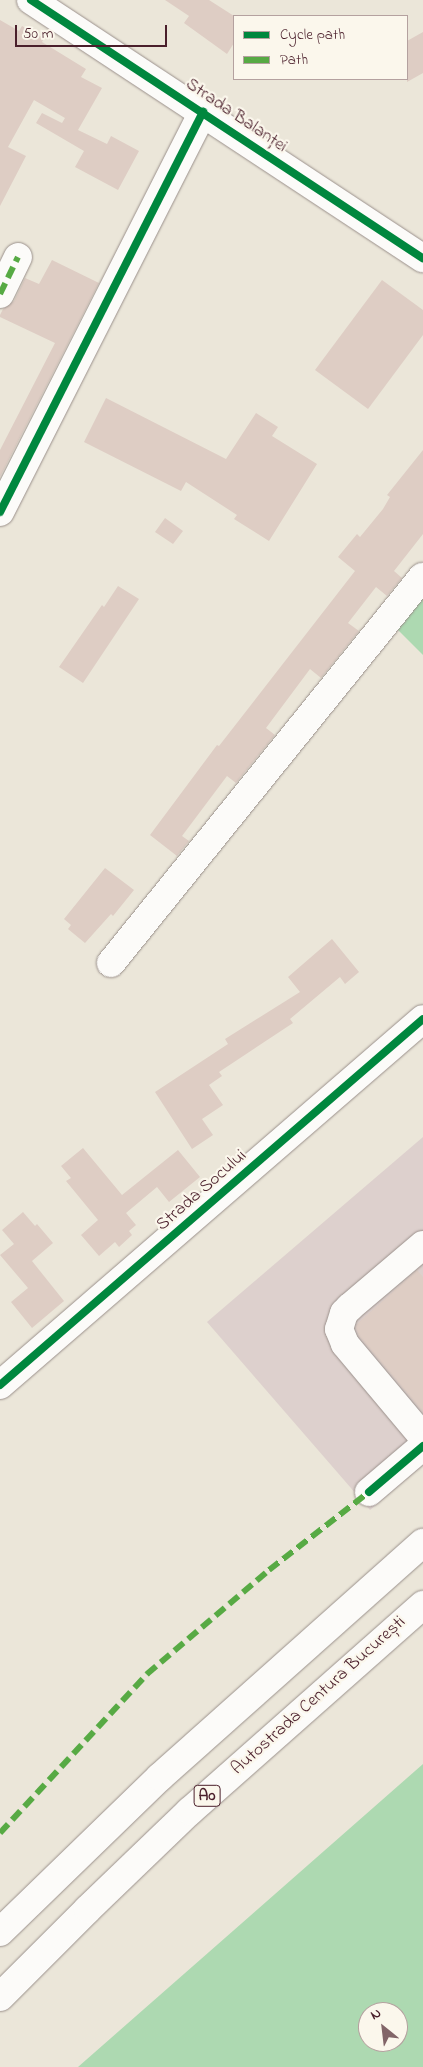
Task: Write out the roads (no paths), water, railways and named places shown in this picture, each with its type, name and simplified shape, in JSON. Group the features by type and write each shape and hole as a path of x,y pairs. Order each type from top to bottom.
{"main road":[{"name":"Strada Balanței","path":"31,0 423,258"},
{"path":"0,512 203,112"},
{"path":"0,294 18,257"},
{"path":"111,963 423,577"},
{"name":"Strada Socului","path":"0,1384 423,1019"},
{"path":"423,1245 350,1307 341,1320 339,1329 345,1344 423,1437"},
{"path":"370,1492 423,1446"},
{"path":"0,1932 160,1777 423,1543"},
{"name":"Autostrada Centura București","path":"0,1998 88,1909 190,1811 423,1604"}]}
